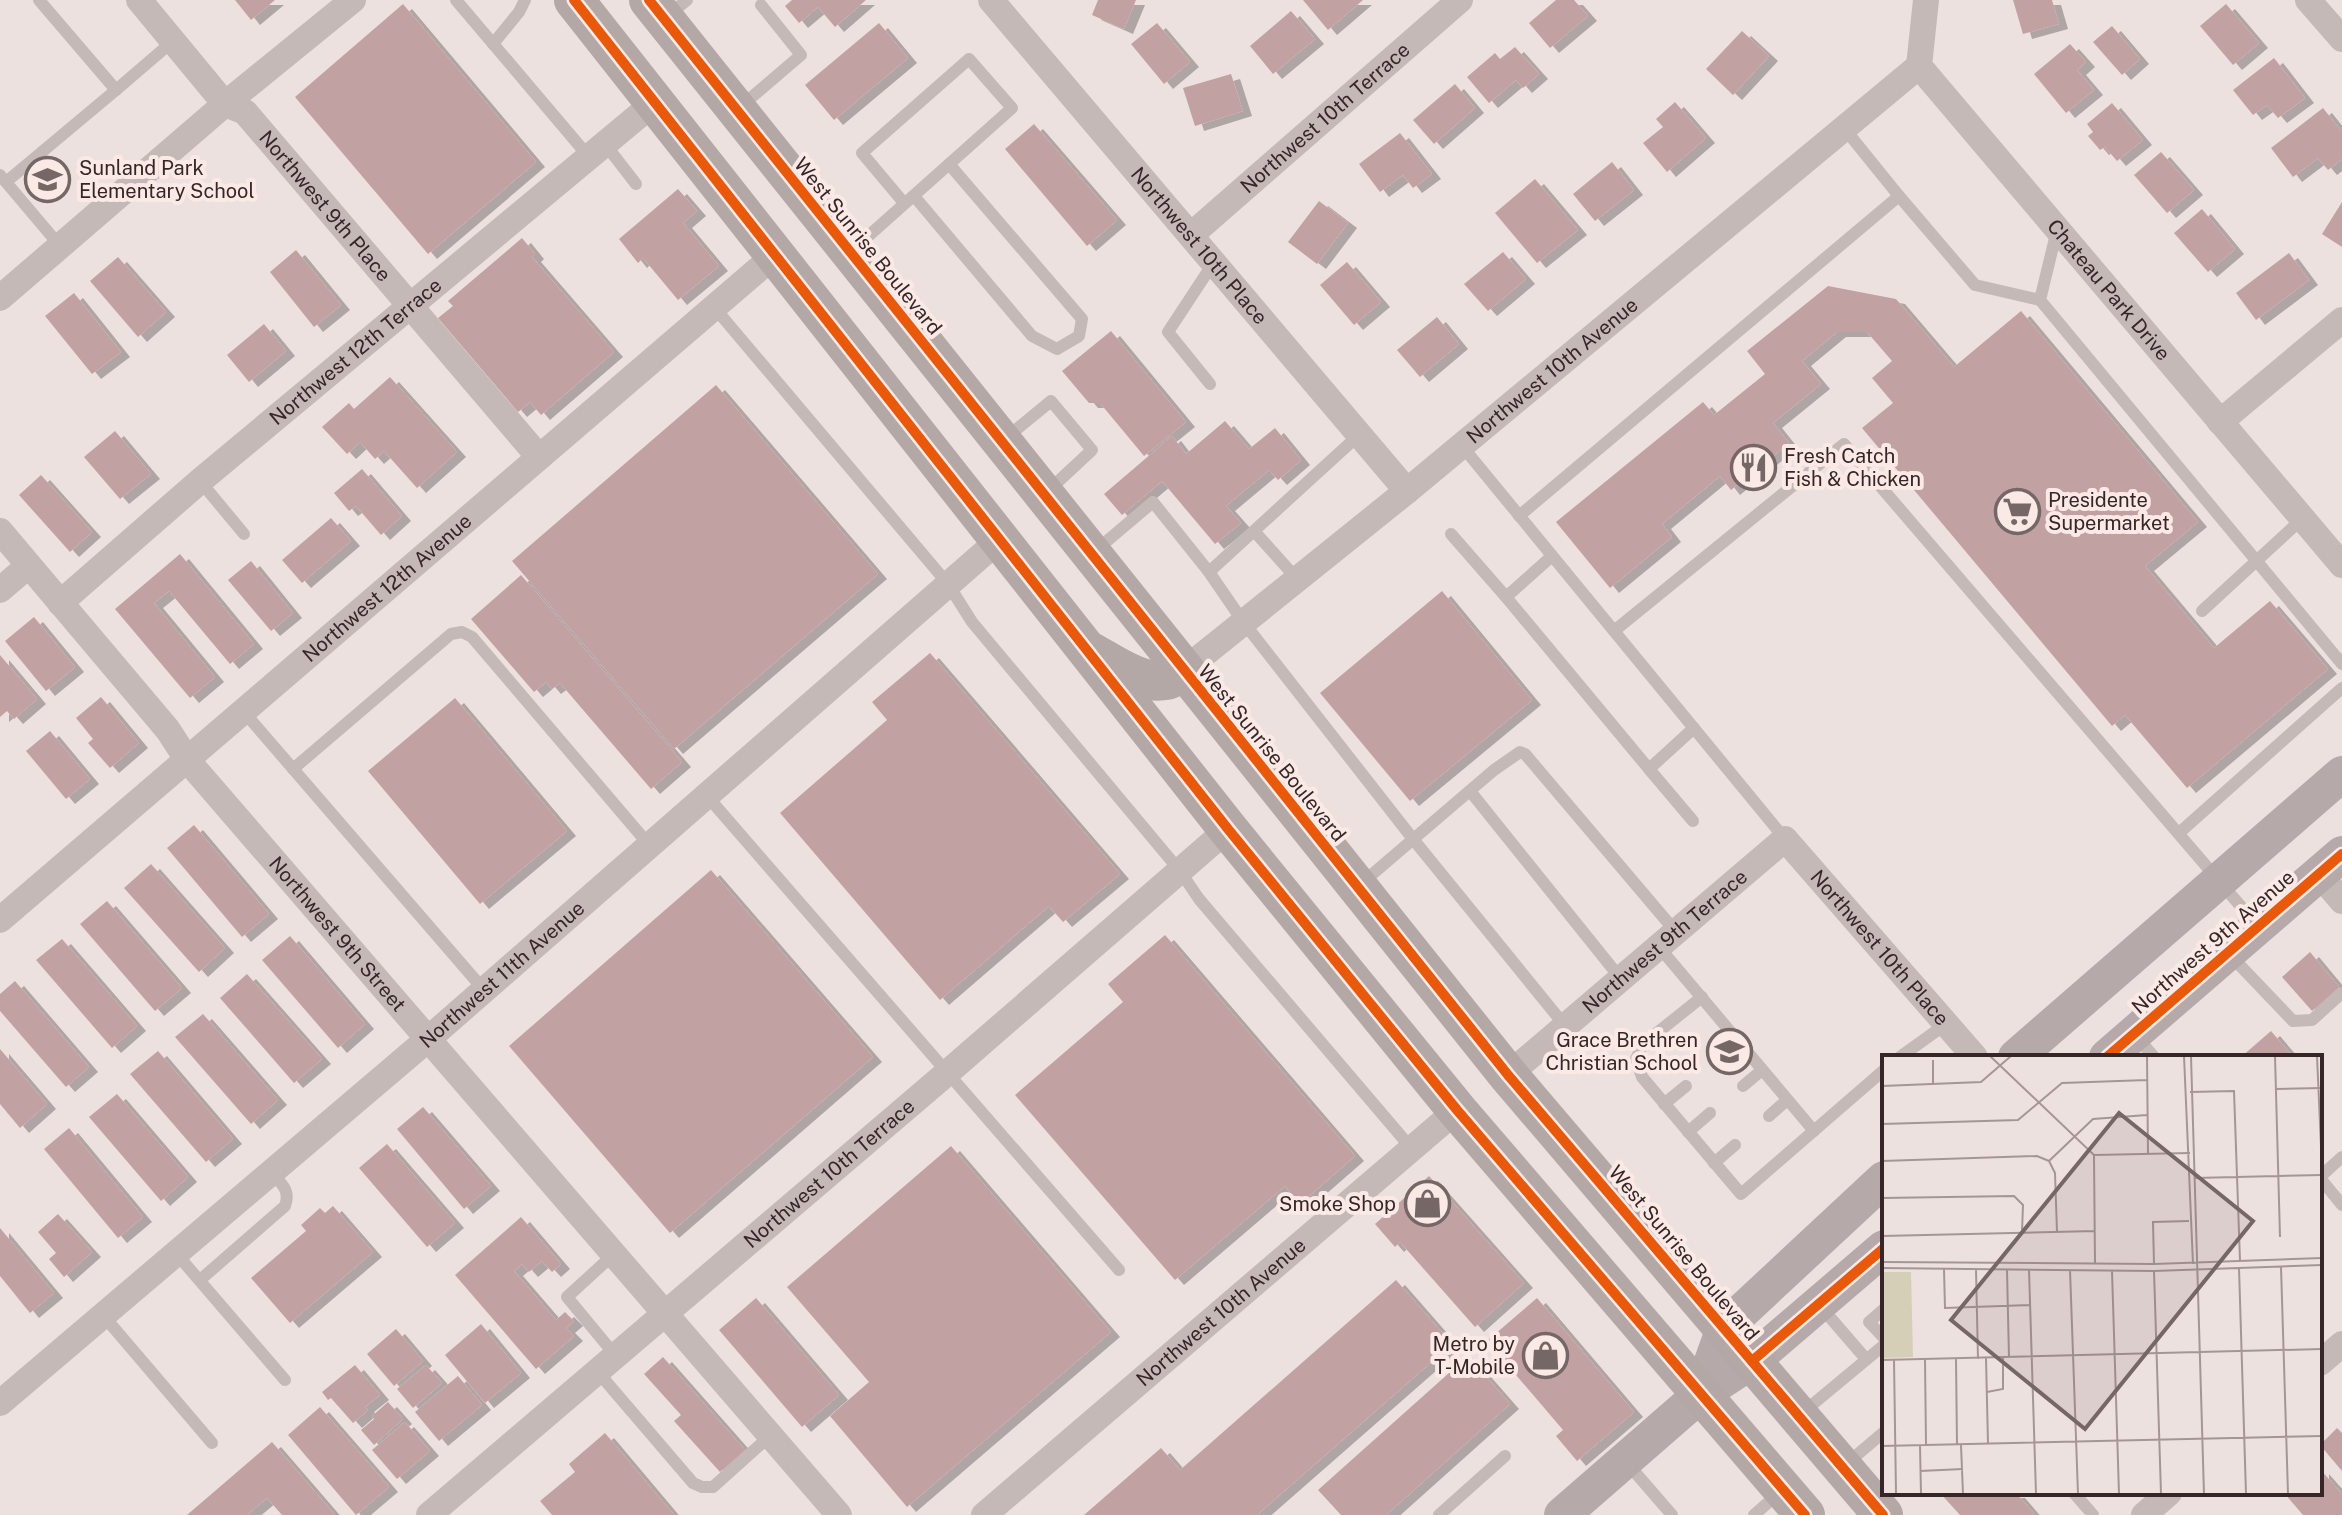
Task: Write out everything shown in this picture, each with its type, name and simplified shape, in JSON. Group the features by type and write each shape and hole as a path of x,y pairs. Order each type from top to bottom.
{"main road":[{"path":"574,0 1228,829 1457,1110 1700,1395 1781,1507"},
{"name":"West Sunrise Boulevard","path":"667,6 737,110 1508,1075 1883,1515"},
{"path":"1083,647 1130,673 1152,680 1168,681 1183,671"},
{"path":"2018,1055 2342,774"},
{"name":"Northwest 9th Avenue","path":"2113,1055 2144,1045 2227,953 2258,926 2334,876"},
{"path":"1700,1395 1724,1328 1878,1189"},
{"path":"1562,1515 1700,1395 1752,1361 1882,1250"}],"street":[{"name":"Northwest 9th Place","path":"139,0 225,104 245,112 539,457"},
{"path":"0,298 225,104 353,0"},
{"name":"Northwest 10th Place","path":"992,0 1407,491"},
{"name":"Northwest 10th Terrace","path":"1191,235 1460,0"},
{"path":"1919,66 1926,0"},
{"path":"2308,0 2342,39"},
{"name":"Northwest 10th Avenue","path":"1183,671 1462,446 1919,66"},
{"name":"Chateau Park Drive","path":"1919,66 2342,565"},
{"name":"Northwest 12th Terrace","path":"60,603 200,481 655,102"},
{"name":"Northwest 12th Avenue","path":"0,920 775,255"},
{"path":"2220,422 2342,320"},
{"name":"Northwest 9th Street","path":"0,531 168,730 188,761 839,1515"},
{"name":"Northwest 11th Avenue","path":"0,1403 427,1040 999,540"},
{"path":"0,590 28,566"},
{"name":"Northwest 10th Terrace","path":"429,1515 1228,829"},
{"name":"Northwest 10th Place","path":"1785,839 1973,1055"},
{"name":"Northwest 9th Terrace","path":"1508,1075 1785,839"},
{"name":"Northwest 10th Avenue","path":"984,1515 1457,1110"},
{"path":"2322,1361 2342,1344"},
{"path":"2144,1515 2167,1495"}],"lane":[{"path":"39,0 116,90"},
{"path":"456,0 493,44 597,151 636,184"},
{"path":"493,44 525,0"},
{"path":"737,110 801,55 761,5"},
{"path":"60,246 3,179 173,41"},
{"path":"850,252 909,200 949,164 1012,108 969,59 862,153 909,200 1032,336 1057,349 1079,336 1082,319 949,164"},
{"path":"1844,128 1975,285 2040,300 2342,664"},
{"path":"1519,516 1899,196"},
{"path":"2040,300 2057,230"},
{"path":"1210,384 1168,332 1214,262"},
{"path":"714,307 948,584 972,622 1180,871 1199,899 1412,1149"},
{"path":"1001,442 1051,401 1092,450 1043,495"},
{"path":"1209,572 1360,434"},
{"path":"1614,631 1844,444 2258,926"},
{"path":"1462,446 1785,839"},
{"path":"200,481 244,534"},
{"path":"1091,554 1153,502 1413,839 1566,1027"},
{"path":"2202,611 2302,519"},
{"path":"1254,531 1297,579"},
{"path":"1451,534 1693,821"},
{"path":"1506,597 1552,556"},
{"path":"293,769 451,634 462,632 472,637 650,846"},
{"path":"2179,833 2342,688"},
{"path":"244,712 484,990"},
{"path":"1649,769 1694,728"},
{"path":"1357,887 1516,753 1525,754 1668,939 1702,997 1814,1131"},
{"path":"1470,791 1621,979"},
{"path":"707,796 1119,1270"},
{"path":"2227,953 2293,1021 2312,1020 2342,993"},
{"path":"1702,997 1643,1044 1636,1059 1642,1077 1741,1194 1882,1072"},
{"path":"1903,1055 1946,1024"},
{"path":"1718,1059 1739,1042"},
{"path":"1743,1086 1762,1070"},
{"path":"1664,1104 1686,1086"},
{"path":"1769,1116 1787,1100"},
{"path":"1688,1132 1710,1113"},
{"path":"1714,1163 1735,1145"},
{"path":"2322,1175 2342,1157"},
{"path":"200,1280 285,1206 287,1190 270,1171"},
{"path":"2322,1180 2342,1205"},
{"path":"175,1252 285,1380"},
{"path":"614,1254 567,1297 606,1363 693,1483 713,1487 771,1435"},
{"path":"1818,1304 1866,1359"},
{"path":"1882,1311 1869,1322 1882,1336"},
{"path":"102,1314 212,1443"},
{"path":"1799,1416 1882,1347"},
{"path":"1843,1467 1882,1434"},
{"path":"1439,1515 1505,1456"},
{"path":"1625,1460 1664,1512"},
{"path":"2076,1495 2093,1515"}],"building":[{"path":"235,0 275,0 251,20"},
{"path":"792,0 866,0 835,27 818,7 799,23 785,6"},
{"path":"1098,0 1136,0 1124,29 1092,15"},
{"path":"1303,0 1363,0 1328,30"},
{"path":"1556,0 1574,0 1588,16 1550,48 1529,23"},
{"path":"2013,0 2052,0 2059,24 2023,34"},
{"path":"403,4 536,162 428,254 295,97"},
{"path":"2226,4 2259,43 2233,65 2200,26"},
{"path":"1291,11 1315,39 1273,74 1250,46"},
{"path":"879,23 908,58 834,120 805,85"},
{"path":"1157,23 1190,62 1164,84 1131,44"},
{"path":"2112,26 2140,59 2122,75 2093,42"},
{"path":"1742,31 1769,56 1733,95 1706,69"},
{"path":"2070,44 2086,62 2077,70 2094,90 2066,113 2034,74"},
{"path":"1515,47 1539,74 1523,88 1516,80 1489,103 1467,77 1495,53 1500,59"},
{"path":"2274,58 2305,98 2278,118 2267,105 2253,115 2233,90"},
{"path":"1231,74 1243,111 1195,126 1183,88"},
{"path":"1455,84 1475,108 1434,144 1413,120"},
{"path":"1675,102 1706,138 1667,172 1643,143 1663,127 1656,119"},
{"path":"2112,103 2143,140 2117,161 2105,147 2100,150 2088,136 2093,132 2087,124"},
{"path":"2323,108 2342,132 2342,159 2328,170 2318,158 2293,177 2271,148"},
{"path":"1034,124 1117,220 1087,246 1005,149"},
{"path":"1400,133 1432,174 1413,188 1403,175 1380,192 1359,164"},
{"path":"2161,152 2194,190 2167,213 2134,175"},
{"path":"1612,162 1634,190 1595,221 1573,194"},
{"path":"1535,179 1578,230 1537,263 1495,213"},
{"path":"678,189 697,211 683,223 719,266 678,300 643,258 638,263 619,239"},
{"path":"1319,201 1348,223 1317,264 1288,242"},
{"path":"2342,202 2342,247 2322,234"},
{"path":"2202,209 2235,249 2208,272 2174,233"},
{"path":"522,238 535,254 532,257 614,352 541,415 530,402 518,412 438,318 453,306 448,301"},
{"path":"296,250 341,305 314,327 270,272"},
{"path":"1503,252 1526,279 1488,311 1464,284"},
{"path":"2289,253 2309,280 2256,320 2236,293"},
{"path":"118,257 166,312 138,337 90,281"},
{"path":"1347,262 1381,302 1354,325 1320,285"},
{"path":"1828,286 1896,299 1954,367 2021,311 2198,522 2145,566 2214,648 2270,601 2328,669 2187,788 2125,715 2112,726 1862,428 1893,403 1872,378 1892,361 1867,332 1837,332 1802,361 1821,384 1773,423 1789,443 1731,490 1720,476 1662,524 1672,537 1610,588 1556,522 1703,402 1714,415 1765,374 1747,351"},
{"path":"74,293 121,352 92,374 45,316"},
{"path":"1437,317 1459,344 1420,377 1397,350"},
{"path":"264,324 286,351 249,382 227,355"},
{"path":"1111,331 1186,422 1144,456 1100,403 1089,403 1062,371"},
{"path":"390,377 457,452 417,488 384,451 375,459 360,442 347,454 322,427 349,403 354,409"},
{"path":"716,385 878,574 674,749 512,561"},
{"path":"1225,421 1249,449 1275,428 1301,460 1278,480 1269,470 1226,506 1241,523 1215,544 1162,481 1122,515 1104,494 1172,436 1186,454"},
{"path":"115,431 151,474 120,499 84,457"},
{"path":"362,469 402,516 381,535 356,506 349,511 334,493"},
{"path":"41,475 92,532 70,552 19,495"},
{"path":"331,518 351,541 302,583 282,560"},
{"path":"180,554 254,644 230,664 169,591 154,603 215,677 190,698 115,609"},
{"path":"251,561 293,613 271,631 228,580"},
{"path":"521,575 682,762 651,789 560,683 552,689 546,682 534,692 471,619"},
{"path":"1442,591 1532,700 1410,801 1320,693"},
{"path":"34,617 75,667 46,691 5,641"},
{"path":"930,653 1120,874 1063,922 1049,906 940,1000 780,813 887,720 872,702"},
{"path":"0,655 37,699 14,719 7,711 0,717"},
{"path":"101,697 139,743 110,768 88,743 93,739 76,718"},
{"path":"455,698 567,831 480,904 368,771"},
{"path":"50,731 90,779 66,799 26,751"},
{"path":"194,825 269,914 242,937 167,848"},
{"path":"151,864 225,948 199,972 124,888"},
{"path":"711,870 873,1057 670,1233 509,1046"},
{"path":"107,901 182,988 155,1011 80,924"},
{"path":"1165,935 1355,1156 1300,1204 1285,1186 1175,1280 1015,1095 1123,1002 1108,984"},
{"path":"290,936 365,1024 338,1048 262,960"},
{"path":"62,939 137,1026 112,1048 36,960"},
{"path":"2310,952 2339,987 2312,1011 2282,977"},
{"path":"247,974 322,1059 294,1083 220,998"},
{"path":"15,981 89,1067 66,1087 0,1011 0,994"},
{"path":"203,1014 278,1100 251,1124 175,1037"},
{"path":"2271,1031 2291,1055 2243,1055"},
{"path":"0,1049 47,1104 20,1128 0,1104"},
{"path":"158,1051 233,1139 206,1162 130,1074"},
{"path":"117,1094 188,1177 161,1201 89,1117"},
{"path":"423,1107 491,1186 464,1209 397,1129"},
{"path":"69,1128 143,1217 118,1238 44,1149"},
{"path":"387,1144 455,1223 427,1247 359,1168"},
{"path":"951,1146 1111,1332 907,1507 830,1416 869,1382 787,1287"},
{"path":"1429,1176 1524,1283 1475,1327 1400,1242 1395,1247 1375,1224"},
{"path":"333,1206 373,1252 290,1323 251,1278 306,1231 301,1225 320,1208 325,1213"},
{"path":"58,1214 92,1252 64,1277 49,1259 56,1253 38,1232"},
{"path":"521,1217 561,1264 552,1272 542,1261 529,1272 522,1264 514,1271 556,1320 565,1312 574,1321 566,1328 574,1336 536,1369 455,1275"},
{"path":"0,1228 54,1293 30,1313 0,1276"},
{"path":"1396,1280 1452,1344 1257,1515 1084,1515 1161,1448 1180,1470"},
{"path":"756,1298 839,1395 802,1427 719,1330"},
{"path":"1537,1298 1634,1412 1577,1461 1556,1436 1563,1430 1487,1341"},
{"path":"481,1324 521,1373 485,1403 445,1355"},
{"path":"396,1329 423,1361 394,1386 367,1354"},
{"path":"1468,1356 1510,1404 1386,1515 1341,1515 1318,1490"},
{"path":"663,1357 745,1450 720,1472 674,1421 681,1415 644,1374"},
{"path":"355,1365 380,1395 365,1407 368,1410 353,1423 322,1392"},
{"path":"426,1365 442,1383 413,1408 397,1389"},
{"path":"458,1376 482,1405 439,1441 415,1412"},
{"path":"388,1402 403,1419 374,1445 361,1430"},
{"path":"320,1407 389,1487 356,1515 288,1435"},
{"path":"405,1422 430,1451 397,1479 372,1450"},
{"path":"2337,1428 2342,1433 2342,1471 2322,1447 2322,1443"},
{"path":"605,1433 674,1515 552,1515 540,1501 575,1472 569,1464"},
{"path":"272,1442 335,1515 282,1515 267,1498 250,1515 187,1515"},
{"path":"2322,1471 2342,1494 2342,1515 2303,1515 2286,1495 2322,1495"},
{"path":"1942,1495 2018,1495 2035,1515 1960,1515"}],"cycle path":[{"path":"574,0 1228,829 1457,1110 1805,1515"},
{"path":"649,0 1508,1075 1883,1515"},
{"path":"2109,1055 2342,854"},
{"path":"1752,1361 1882,1250"}],"place":[{"name":"Sunland Park Elementary School","path":"48,180"},
{"name":"Fresh Catch Fish & Chicken","path":"1753,468"},
{"name":"Presidente Supermarket","path":"2017,511"},
{"name":"Grace Brethren Christian School","path":"1729,1052"},
{"name":"Smoke Shop","path":"1427,1204"},
{"name":"Metro by T-Mobile","path":"1546,1355"}]}
